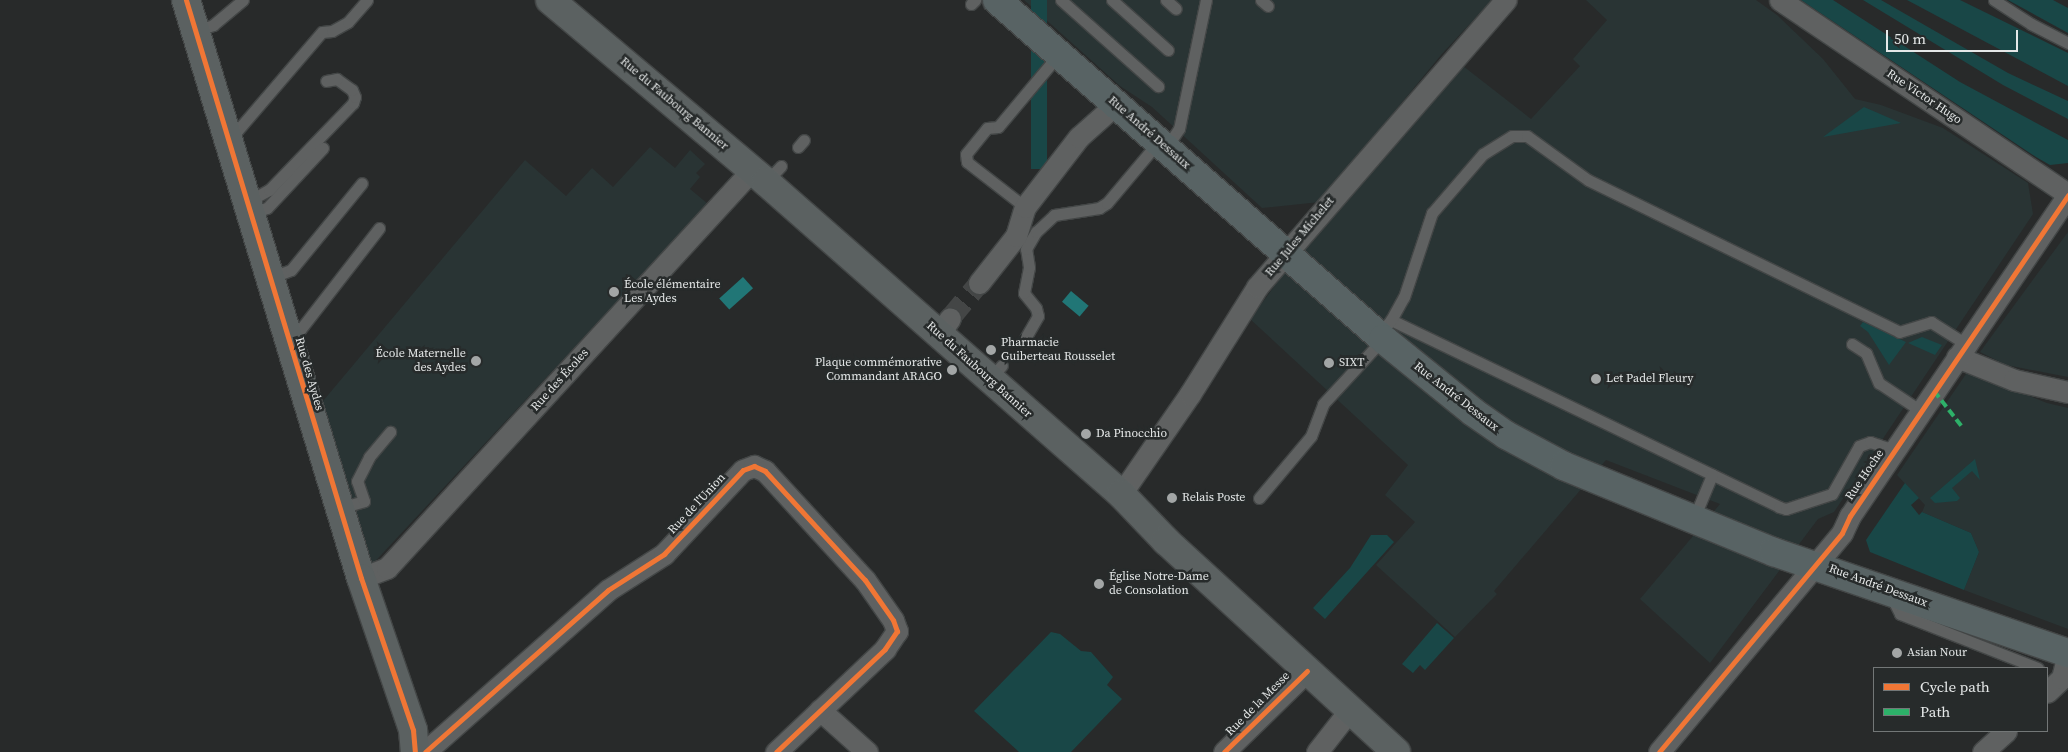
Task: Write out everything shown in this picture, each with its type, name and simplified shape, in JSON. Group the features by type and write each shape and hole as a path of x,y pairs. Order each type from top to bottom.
{"main road":[{"name":"Rue des Aydes","path":"186,0 361,578 413,730 414,752"},
{"name":"Rue du Faubourg Bannier","path":"550,0 766,173 945,326 996,372 1121,494 1166,541 1349,711 1396,752"},
{"name":"Rue André Dessaux","path":"981,1 1060,54 1286,252 1384,331 1473,412 1506,435 1564,466 1774,552 1816,564 1888,590 2063,667"}],"street":[{"name":"Rue Jules Michelet","path":"1121,494 1190,394 1257,287 1506,0"},
{"name":"Rue Victor Hugo","path":"1780,0 2068,194"},
{"path":"979,283 1016,236 1026,208 1079,137 1104,118 1116,104"},
{"name":"Rue des Écoles","path":"361,578 387,568 766,173"},
{"name":"Rue Hoche","path":"1659,752 1842,533 1850,516 1894,450 2068,194"},
{"path":"1962,350 2014,380 2068,392"},
{"name":"Rue de l'Union","path":"425,752 608,590 664,554 743,470 754,466 765,471 865,580 893,620 897,631 885,650 776,752"},
{"path":"2048,690 2063,667"},
{"name":"Rue de la Messe","path":"1224,752 1307,671"},
{"path":"820,710 866,752"},
{"path":"1317,752 1349,711"},
{"path":"1983,752 2005,732"}],"lane":[{"path":"195,31 213,24 243,0"},
{"path":"226,133 237,131 322,32 332,31 348,22 367,0"},
{"path":"1061,0 1158,86"},
{"path":"1112,0 1168,50"},
{"path":"1166,0 1176,9"},
{"path":"1022,342 1038,316 1036,308 1024,293 1029,267 1026,249 1036,232 1054,216 1099,208 1107,202 1162,144 1179,129 1206,0"},
{"path":"1994,0 2031,24 2068,43"},
{"path":"1026,208 967,162 966,154 987,128 998,127 1060,54"},
{"path":"249,208 269,190 355,97 352,90 337,79 326,81"},
{"path":"1259,498 1311,436 1322,404 1384,331 1404,297 1432,213 1483,154 1512,136 1527,136 1588,180 1899,332 1931,322 1962,350"},
{"path":"249,208 267,208 323,148"},
{"path":"270,278 291,270 362,183"},
{"path":"288,335 300,330 380,228"},
{"path":"1384,331 1712,475 1779,508 1786,508 1832,494 1859,446 1870,442 1894,450"},
{"path":"1852,344 1866,353 1879,384 1921,411"},
{"path":"340,508 364,501 357,481 368,457 390,432"},
{"path":"1694,518 1712,475"},
{"path":"1888,590 1900,614 2035,667"}],"shaded area":[{"path":"1024,0 1492,0 1441,55 1320,202 1262,208 1152,107 1120,86"},
{"path":"1031,0 1047,0 1047,169 1031,169"},
{"path":"1586,0 1756,0 1777,15 1823,59 1855,99 1881,105 1943,128 2028,183 2033,214 1834,512 1818,519 1710,663 1640,599 1720,504 1606,460 1494,591 1497,594 1455,637 1376,565 1415,522 1385,495 1408,465 1250,319 1311,237 1463,66 1531,119 1580,66 1573,59 1607,20"},
{"path":"1801,0 1833,0 1960,82 2068,140 2068,163 2050,165 2036,157"},
{"path":"1863,0 1881,0 2008,73 2068,101 2068,119 2003,85"},
{"path":"1907,0 1960,0 2068,53 2068,86"},
{"path":"2008,0 2053,0 2068,8 2068,33"},
{"path":"1864,107 1901,123 1823,137"},
{"path":"650,147 675,168 690,150 705,164 696,173 700,177 690,189 708,204 368,569 318,407 525,160 566,196 592,168 613,187"},
{"path":"2068,232 2068,377 2006,365 1980,352"},
{"path":"743,277 753,288 729,310 719,298"},
{"path":"1071,291 1089,306 1080,317 1062,302"},
{"path":"1863,322 1906,342 1889,365 1868,332 1860,326"},
{"path":"1922,337 1942,345 1935,355 1908,343"},
{"path":"1968,371 2047,403 2068,408 2068,629 1964,590 1979,552 1971,533 1922,512 1925,505 1897,475"},
{"path":"1975,459 1980,480 1972,471 1952,488 1960,498 1957,501 1935,503 1930,498"},
{"path":"1905,483 1919,498 1911,505 1919,515 1922,512 1971,533 1979,552 1964,590 1870,552 1866,540"},
{"path":"1371,535 1387,535 1394,542 1325,619 1313,608 1350,568"},
{"path":"1437,623 1454,638 1425,670 1420,665 1413,673 1402,664"},
{"path":"1051,632 1060,634 1081,651 1091,652 1113,677 1107,685 1122,699 1071,752 1019,752 974,711"}],"tunnel":[{"path":"950,318 979,283"}],"marked path":[{"path":"1934,391 1963,428"}],"cycle path":[{"path":"186,0 361,578 413,730 415,752"},
{"path":"1659,752 1842,533 1850,516 2068,195"},
{"path":"425,752 608,590 664,554 743,470 754,466 765,471 865,580 893,620 897,631 885,649 776,752"},
{"path":"1224,752 1307,671"}],"place":[{"name":"École élémentaire Les Aydes","path":"614,292"},
{"name":"Pharmacie Guiberteau Rousselet","path":"991,350"},
{"name":"École Maternelle des Aydes","path":"476,361"},
{"name":"SIXT","path":"1329,363"},
{"name":"Plaque commémorative Commandant ARAGO","path":"952,370"},
{"name":"Let Padel Fleury","path":"1596,379"},
{"name":"Da Pinocchio","path":"1086,434"},
{"name":"Relais Poste","path":"1172,498"},
{"name":"Église Notre-Dame de Consolation","path":"1099,584"},
{"name":"Asian Nour","path":"1897,653"}]}
